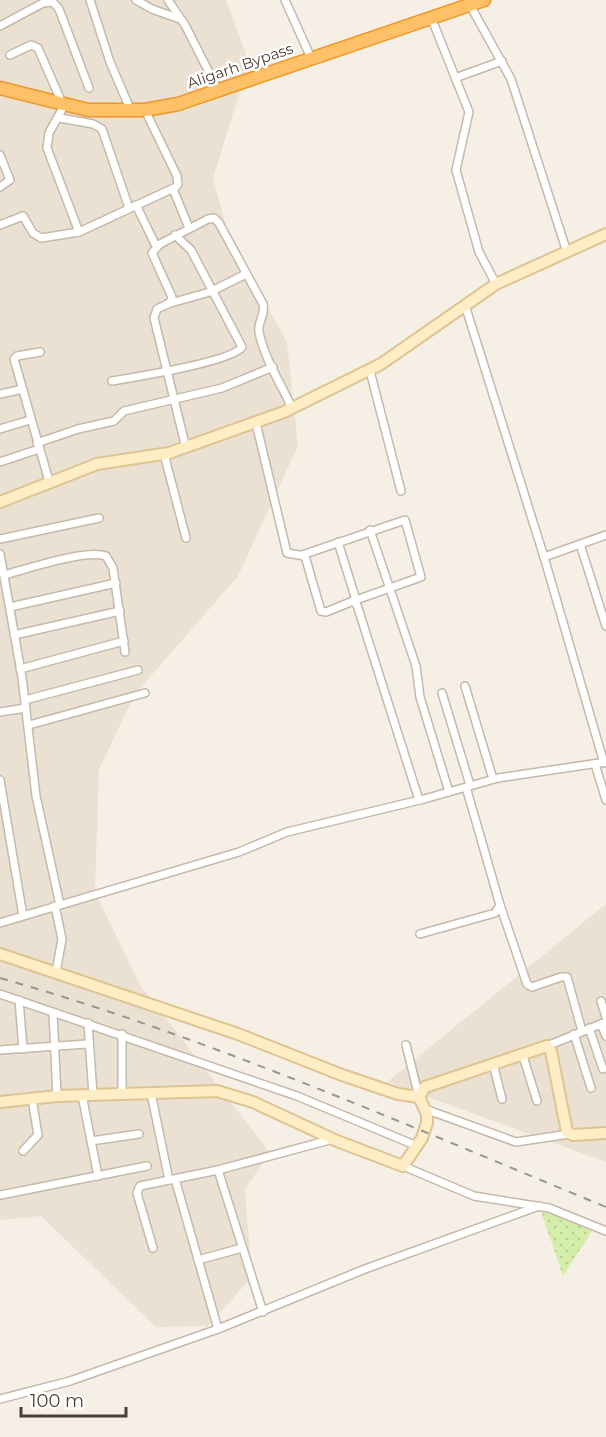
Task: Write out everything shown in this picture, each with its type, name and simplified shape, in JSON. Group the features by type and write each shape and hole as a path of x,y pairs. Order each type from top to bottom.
{"highway":[{"name":"Aligarh Bypass","path":"0,88 63,110 131,111 178,104 311,58 433,23 484,0"}],"street":[{"path":"92,0 110,62 131,111"},
{"path":"136,0 152,9 180,19"},
{"path":"168,0 218,90"},
{"path":"285,0 311,58"},
{"path":"0,26 43,3 50,1 57,4 88,88"},
{"path":"470,5 511,79 567,252"},
{"path":"433,23 469,115 456,170 479,252 496,284"},
{"path":"10,55 31,45 38,48 63,110 102,129 132,207 156,246"},
{"path":"455,78 502,61"},
{"path":"63,110 49,133 47,148 79,232"},
{"path":"0,225 23,216 33,233 41,238 79,232 173,189 178,184 177,176 145,110"},
{"path":"0,155 10,180 0,187"},
{"path":"173,189 189,228"},
{"path":"167,304 171,297 153,257 156,246 189,228 214,218 264,308 259,332 292,408"},
{"path":"0,501 111,460 164,454 186,448 292,408 370,371 496,284 606,234"},
{"path":"112,381 220,358 241,350 242,344 191,250 176,235"},
{"path":"186,448 154,318 157,309 214,291 246,274"},
{"path":"0,923 239,852 287,832 419,800 493,779 605,762 465,305"},
{"path":"40,352 15,357 30,420 50,481"},
{"path":"0,462 78,429 114,421 124,411 230,385 273,367"},
{"path":"370,371 401,490"},
{"path":"0,394 22,389"},
{"path":"0,429 30,420"},
{"path":"256,423 286,550 291,556 302,555 404,519 407,522 422,574 418,579 354,600 326,612 321,611 306,559 302,555"},
{"path":"164,454 186,538"},
{"path":"0,540 99,518"},
{"path":"370,530 416,666 420,697 449,792"},
{"path":"544,557 606,535"},
{"path":"338,542 354,600 419,800"},
{"path":"580,544 606,626"},
{"path":"0,554 29,725 36,796 62,939 56,972"},
{"path":"4,575 97,554 109,559 116,583 125,652"},
{"path":"10,607 116,583"},
{"path":"14,634 120,611"},
{"path":"20,669 124,641"},
{"path":"0,712 138,670"},
{"path":"465,686 493,779"},
{"path":"29,725 145,693"},
{"path":"442,693 501,905 527,984 535,987 561,977 567,978 603,1069"},
{"path":"595,764 606,800"},
{"path":"0,780 23,916"},
{"path":"420,934 495,913 501,905"},
{"path":"0,954 238,1034 342,1075 398,1094 419,1097"},
{"path":"0,994 123,1034 297,1096 417,1146"},
{"path":"19,1000 23,1049"},
{"path":"601,1001 606,1036"},
{"path":"53,1012 57,1096"},
{"path":"419,1097 429,1084 547,1046 604,1021"},
{"path":"88,1023 87,1095 91,1141 98,1176"},
{"path":"122,1094 123,1034"},
{"path":"574,1034 591,1088"},
{"path":"0,1050 87,1044"},
{"path":"403,1166 417,1146 427,1123 406,1045"},
{"path":"547,1046 551,1051 566,1130 569,1134"},
{"path":"522,1053 537,1101"},
{"path":"492,1064 502,1100"},
{"path":"0,1102 57,1096 210,1091 228,1093 474,1196 539,1206 606,1231"},
{"path":"151,1093 172,1179 218,1329"},
{"path":"23,1151 38,1135 32,1099"},
{"path":"425,1109 516,1142 569,1134 606,1133"},
{"path":"91,1141 139,1134"},
{"path":"153,1248 137,1190 142,1185 218,1170 334,1139"},
{"path":"0,1195 147,1166"},
{"path":"218,1170 263,1312"},
{"path":"0,1399 86,1376 218,1329 365,1269 539,1206"},
{"path":"198,1260 242,1248"}],"shaded area":[{"path":"0,0 226,0 249,62 213,178 230,241 287,342 298,446 238,576 135,694 99,769 95,892 140,985 270,1153 245,1189 252,1277 208,1326 156,1327 41,1216 0,1220"},
{"path":"606,904 606,1162 387,1082"}],"green space":[{"path":"541,1211 549,1212 592,1231 563,1276"}],"railway":[{"path":"0,978 78,1001 230,1055 381,1114 606,1207"}]}
